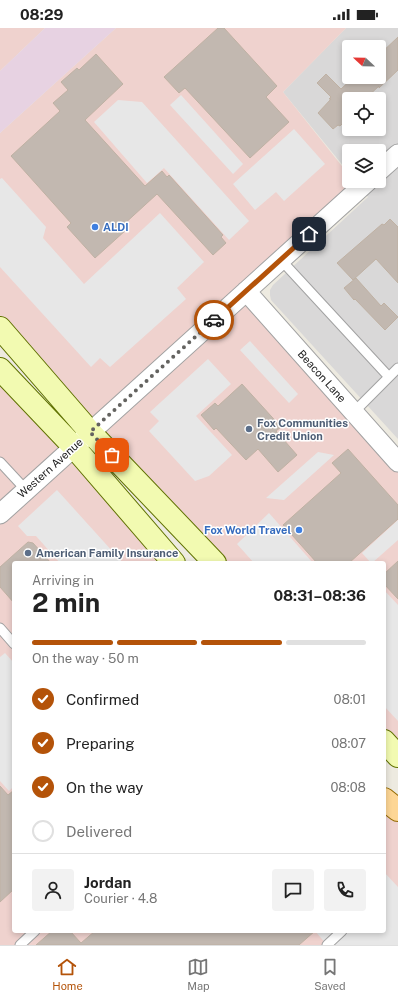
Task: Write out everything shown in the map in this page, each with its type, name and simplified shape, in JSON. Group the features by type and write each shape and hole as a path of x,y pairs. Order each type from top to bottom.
{"main road":[{"path":"0,328 90,432 213,561"},
{"path":"0,368 74,447 172,561"},
{"path":"386,743 398,756"},
{"path":"386,801 398,810"},
{"path":"386,807 398,821"}],"street":[{"path":"386,165 398,154"},
{"name":"Western Avenue","path":"0,514 360,188"},
{"name":"Beacon Lane","path":"246,291 398,462"}],"lane":[{"path":"281,260 389,378"},
{"path":"354,412 398,368"},
{"path":"0,462 26,490"},
{"path":"0,628 12,642"},
{"path":"20,945 33,933"},
{"path":"327,945 340,933"}],"shaded area":[{"path":"0,28 45,28 0,71"},
{"path":"45,28 116,28 0,133 0,71"},
{"path":"116,28 346,28 283,92 342,166 342,188 360,189 246,291 398,462 398,756 386,743 386,561 213,561 0,328 0,133"},
{"path":"346,28 398,28 398,439 271,300 270,290 273,285 368,197 361,188 386,188 386,144 342,144 342,164 283,92"},
{"path":"181,95 243,164 233,174 170,105"},
{"path":"118,100 142,102 249,221 229,240 164,168 147,183 94,122"},
{"path":"294,129 325,164 284,201 276,192 255,210 233,184"},
{"path":"2,178 46,227 43,238 84,284 160,213 204,262 177,288 186,299 110,367 100,358 91,367 0,267 0,179"},
{"path":"250,341 298,394 289,403 240,350"},
{"path":"208,359 231,384 196,416 232,455 209,476 195,481 149,431 159,421 150,412"},
{"path":"0,369 172,561 12,561 12,933 386,933 386,807 398,821 398,945 0,945"},
{"path":"318,452 334,455 284,500 266,498"},
{"path":"57,490 121,561 58,561 36,536 27,536 18,526"},
{"path":"269,513 311,561 252,561 237,544"},
{"path":"398,520 398,540 374,561 369,561 362,553"},
{"path":"386,592 398,605 398,721 386,708"},
{"path":"5,653 12,661 12,788 9,791 0,781 0,657"},
{"path":"386,874 398,887 398,945 327,945 317,933 386,933"}],"building":[{"path":"218,28 224,28 277,86 266,97 289,122 250,158 185,88 179,93 164,77"},
{"path":"398,37 398,70 386,81 386,48"},
{"path":"96,54 123,84 85,120 145,186 162,171 167,177 169,175 223,235 221,237 226,243 213,255 157,194 122,226 126,230 95,258 67,227 71,223 11,156 60,111 53,103 68,90 61,82 77,68 79,70"},
{"path":"326,74 341,89 346,84 383,84 373,92 342,92 342,124 333,129 318,113 331,99 329,99 331,97 317,83"},
{"path":"390,219 398,227 398,283 376,259 353,280 337,263 382,224 384,225"},
{"path":"356,278 381,306 384,303 398,317 385,330 355,299 354,300 344,288"},
{"name":"Fox Communities Credit Union","path":"242,384 281,427 276,431 297,455 278,472 258,449 246,460 216,428 214,430 201,415 215,403 218,406"},
{"path":"348,449 398,505 398,519 351,561 315,561 283,525 341,473 332,463"},
{"path":"28,542 33,543 49,561 12,561 12,601 0,587 0,567"},
{"path":"398,561 398,599 386,586 386,572"},
{"path":"0,786 8,795 12,792 12,891 0,902"},
{"path":"50,933 72,933 81,943 93,933 313,933 299,945 36,945"}],"way so far":[{"path":"112,455 90,432 214,320"}],"place":[{"name":"ALDI","path":"95,227"},
{"name":"Fox Communities Credit Union","path":"249,429"},
{"name":"Fox World Travel","path":"299,530"},
{"name":"American Family Insurance","path":"28,553"}],"route":[{"path":"214,320 309,234"}]}
